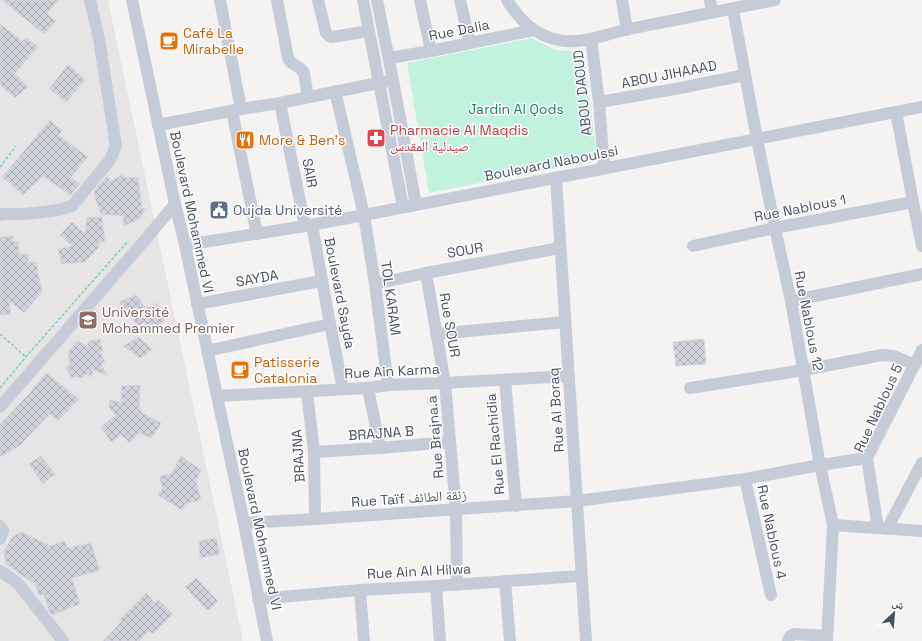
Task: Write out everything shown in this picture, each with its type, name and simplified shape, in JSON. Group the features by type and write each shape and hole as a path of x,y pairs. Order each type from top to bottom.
{"street":[{"path":"0,215 59,210 72,206 110,160 114,153 116,146 100,39 90,0"},
{"name":"Boulevard Mohammed VI","path":"132,0 174,204 185,245 244,523 267,641"},
{"path":"220,0 236,110 257,234"},
{"path":"277,0 288,58 290,62 302,69 308,97"},
{"path":"318,0 326,34 329,36 332,37 369,31"},
{"path":"363,0 403,207"},
{"path":"377,0 416,205"},
{"path":"420,0 431,51"},
{"path":"460,0 470,43"},
{"path":"507,0 521,20 534,30 552,39 563,41 591,39 626,30 775,0"},
{"path":"622,0 626,30"},
{"path":"710,0 712,12"},
{"name":"Rue Nablous 12","path":"733,8 757,139 791,301 820,465 833,525 827,638"},
{"name":"Rue Dalia","path":"389,58 534,30"},
{"name":"ABOU DAOUD","path":"591,39 599,102 604,168"},
{"name":"ABOU JIHAAAD","path":"599,102 745,75"},
{"path":"158,125 280,103 393,80"},
{"name":"TOL KARAM","path":"335,91 364,215 388,385"},
{"name":"SAIR","path":"280,103 308,225"},
{"name":"Boulevard Naboulssi","path":"185,245 364,215 922,107"},
{"path":"896,112 912,202 922,246"},
{"name":"Rue Al Boraq","path":"556,178 586,641"},
{"name":"Rue Nablous 1","path":"693,246 775,228 912,202"},
{"path":"0,407 174,204"},
{"name":"Boulevard Sayda","path":"308,225 343,389"},
{"name":"SOUR","path":"374,284 560,248"},
{"name":"Rue SOUR","path":"426,273 445,383"},
{"path":"791,301 922,274"},
{"name":"SAYDA","path":"197,304 321,281"},
{"path":"436,334 565,322"},
{"path":"207,351 330,324"},
{"name":"Rue Nablous 5","path":"883,528 867,458 922,350"},
{"path":"690,388 888,355 898,357 915,365"},
{"name":"Rue Ain Karma","path":"217,396 307,392 368,388 388,385 568,376"},
{"name":"Rue El Rachidia","path":"505,380 516,506"},
{"name":"Rue Brajna.a","path":"445,383 456,510 457,585"},
{"path":"368,388 380,448"},
{"name":"BRAJNA","path":"307,392 314,452 315,519"},
{"name":"BRAJNA B","path":"314,452 450,442"},
{"name":"Rue Nablous 4","path":"771,595 745,479 867,458"},
{"path":"883,528 922,463"},
{"name":"Rue Taïf زنقة الطائف","path":"244,523 576,501 745,479"},
{"path":"833,525 922,531"},
{"path":"0,526 3,530 0,539"},
{"path":"0,571 20,586 63,641"},
{"name":"Rue Ain Al Hilwa","path":"258,599 360,590 582,576"},
{"path":"505,581 510,641"},
{"path":"436,586 440,641"},
{"path":"360,590 364,641"},
{"path":"788,641 790,636 794,634 827,638"}],"path":[{"path":"0,167 16,146"},
{"path":"0,334 26,357"}],"shaded area":[{"name":"Université Mohammed Premier","path":"0,0 108,0 243,641 0,641"}],"green space":[{"name":"Jardin Al Qods","path":"532,38 555,50 584,52 597,160 429,193 407,63"}],"building":[{"path":"2,0 58,0 47,14 56,21 44,34"},
{"path":"0,24 22,41 27,38 38,47 15,73 28,87 15,98 0,85"},
{"path":"68,64 85,80 66,102 49,89"},
{"path":"50,120 62,131 58,135 88,157 71,177 80,184 70,195 43,176 23,195 2,177"},
{"path":"109,175 109,182 122,175 128,178 138,177 142,208 146,210 139,219 124,226 123,216 101,214 94,195 95,190"},
{"path":"87,217 102,217 105,241 98,243 99,247 85,262 62,264 58,249 72,246 60,235 72,222 85,234"},
{"path":"14,236 13,241 18,241 19,254 29,254 28,262 36,262 42,292 24,313 9,301 11,314 0,315 0,237"},
{"path":"136,295 146,308 158,303 165,321 145,335 119,302"},
{"path":"139,337 153,350 140,358 123,346"},
{"path":"100,339 103,351 100,352 105,362 101,364 107,375 93,370 92,377 85,374 83,378 71,377 66,367 70,366 68,352 76,341 87,345 90,341"},
{"path":"704,339 706,364 676,366 673,342"},
{"path":"46,373 79,399 58,421 50,414 19,446 0,457 0,424 28,395"},
{"path":"140,385 139,407 141,412 161,423 152,438 139,433 130,443 121,435 111,442 101,427 115,415 109,407 110,400 121,402 121,386"},
{"path":"41,456 55,474 43,484 29,464"},
{"path":"181,456 201,470 196,480 201,500 185,504 182,510 158,495 162,489 160,476 171,474"},
{"path":"22,532 51,546 64,541 68,548 91,543 100,570 72,578 80,604 52,615 44,595 39,595 36,585 6,564 4,551 13,536"},
{"path":"216,538 220,554 200,558 199,541"},
{"path":"196,578 218,601 208,611 185,587"},
{"path":"146,593 155,603 158,599 173,614 153,634 149,631 139,641 103,641 121,622 119,620"}],"place":[{"name":"Café La Mirabelle","path":"169,41"},
{"name":"Pharmacie Al Maqdis صيدلية المقدس","path":"376,138"},
{"name":"More & Ben's","path":"245,140"},
{"name":"Oujda Université","path":"219,210"},
{"name":"Université Mohammed Premier","path":"88,320"},
{"name":"Patisserie Catalonia","path":"240,370"}]}
